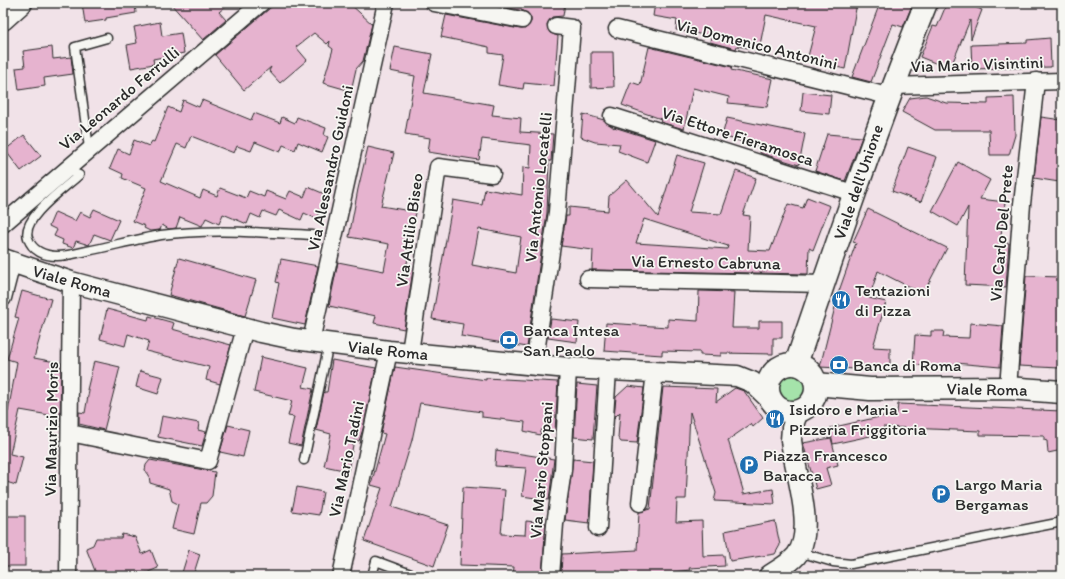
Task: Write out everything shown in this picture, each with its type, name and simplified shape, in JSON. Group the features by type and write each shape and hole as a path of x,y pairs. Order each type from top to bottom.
{"main road":[{"name":"Viale dell'Unione","path":"796,364 853,193 890,91 926,3"},
{"path":"775,404 768,388 772,374 783,365 796,364 809,370 816,384 814,397 810,403 798,411"},
{"name":"Viale Roma","path":"816,384 870,389 1008,388 1062,391"},
{"name":"Viale Roma","path":"775,404 791,412 798,411"}],"street":[{"path":"3,20 22,3"},
{"name":"Via Leonardo Ferrulli","path":"3,224 64,169 260,3"},
{"name":"Via Alessandro Guidoni","path":"320,342 386,3"},
{"path":"434,3 522,20"},
{"name":"Via Antonio Locatelli","path":"534,365 557,212 572,28 556,26"},
{"name":"Via Domenico Antonini","path":"617,29 890,91"},
{"name":"Via Mario Visintini","path":"890,91 1036,81 1062,81"},
{"name":"Via Carlo Del Prete","path":"1008,388 1022,204 1036,81"},
{"name":"Via Ettore Fieramosca","path":"612,116 853,193"},
{"name":"Via Attilio Biseo","path":"410,352 438,167 492,174"},
{"path":"3,298 8,261"},
{"name":"Viale Roma","path":"8,261 71,282 245,328 320,342 568,368 742,377 752,382 775,404"},
{"name":"Via Ernesto Cabruna","path":"588,279 823,284"},
{"name":"Via Maurizio Moris","path":"68,576 71,282"},
{"path":"70,433 208,461 245,328"},
{"name":"Via Mario Tadini","path":"341,576 388,350"},
{"name":"Via Mario Stoppani","path":"551,576 555,524 563,470 568,368"},
{"path":"598,528 608,370"},
{"path":"640,502 654,372"},
{"path":"775,404 791,433"},
{"path":"773,574 796,557 803,539 804,521 792,451 791,433 798,411"}],"lane":[{"path":"89,148 75,47 107,38"},
{"path":"64,169 79,175 30,220 27,228 28,238 32,246 40,252 48,255 66,255 160,235 187,232 210,231 313,235"},
{"path":"304,460 320,342"},
{"path":"799,552 833,562 851,564 1062,522"},
{"path":"372,576 376,561 416,576"}],"green space":[{"path":"792,373 802,377 806,387 802,397 792,401 782,397 778,387 782,377"}],"building":[{"path":"82,3 135,3 136,13 85,23"},
{"path":"170,3 230,3 219,12 226,20 203,40"},
{"path":"276,3 349,3 372,24 363,61 356,69 351,91 323,83 333,49 329,46 330,41 327,44 314,33 296,47 307,60 280,83 269,71 271,67 244,90 215,55"},
{"path":"484,3 565,3 563,16 552,17 547,24 550,33 558,36 554,86 524,83 523,89 498,85 503,55 489,53 489,47 441,37 446,15 520,29 525,29 531,22 531,17 524,11"},
{"path":"655,3 857,3 845,69 807,60 816,26 766,15 759,50 737,46 736,49 710,42 711,36 676,30 677,20 653,16"},
{"path":"880,3 913,3 903,27 893,24 871,82 852,77"},
{"path":"947,3 965,3 982,10 971,39 970,20 950,69 920,57 933,26 937,27"},
{"path":"160,22 162,36 181,33 184,53 153,59 154,64 131,68 127,45 137,43 134,27"},
{"path":"1050,38 1051,67 972,69 971,45 1027,43 1027,40"},
{"path":"52,47 53,59 71,57 73,74 44,78 45,86 19,90 16,68 25,67 23,51"},
{"path":"395,47 432,54 424,93 494,105 492,115 521,118 520,132 553,134 551,161 549,161 547,213 527,347 461,336 463,324 432,319 453,200 482,205 485,189 522,195 523,167 530,168 531,145 482,139 479,160 428,152 430,138 405,134 415,76 390,71","holes":["479,229 521,237 516,273 472,265"]},
{"path":"649,47 732,67 731,70 773,79 767,107 728,103 729,97 693,88 684,129 660,122 661,119 622,105 631,82 640,85"},
{"path":"591,52 613,52 614,87 591,88"},
{"path":"803,92 831,95 829,114 801,111"},
{"path":"926,96 946,103 988,104 988,98 1014,97 1015,135 1009,155 990,155 989,130 935,130 902,112 910,98"},
{"path":"183,100 199,107 202,100 251,120 254,113 280,123 282,117 295,123 297,117 326,128 324,135 328,137 322,152 298,142 295,150 283,145 280,152 255,142 251,151 237,146 234,153 191,136 186,148 177,144 161,181 200,198 203,190 217,196 220,188 246,198 249,191 264,197 266,191 286,199 290,191 304,197 308,187 327,195 317,219 304,213 301,220 279,210 276,216 263,211 260,218 251,214 247,224 223,214 219,224 206,218 202,226 180,217 176,228 169,229 162,225 160,230 150,231 144,228 145,226 133,221 146,188 122,178 123,174 110,168 118,149 129,154 134,140 149,146 152,141 154,142 168,107 179,112"},
{"path":"583,114 604,120 614,128 655,140 647,162 618,151 620,144 595,142 581,137"},
{"path":"1041,117 1062,120 1062,162 1059,182 1034,178"},
{"path":"727,118 805,134 799,165 760,153 761,147 722,136"},
{"path":"827,134 862,137 845,181 815,171"},
{"path":"24,135 41,156 21,171 5,150"},
{"path":"368,147 394,153 381,206 416,212 406,269 413,270 404,329 374,323 376,316 329,306 338,262 384,271 389,244 349,237"},
{"path":"908,147 937,157 921,202 892,191"},
{"path":"677,155 704,163 689,212 721,214 736,171 756,178 743,215 750,216 748,250 770,251 788,204 803,208 807,197 830,206 813,250 809,248 808,274 592,270 593,250 561,246 566,216 569,216 569,207 608,211 609,196 627,180 658,217","holes":["644,219 728,246 727,249 636,243"]},
{"path":"958,162 990,180 980,199 1005,202 1000,243 1009,243 1006,287 965,285 968,207 958,226 932,211"},
{"path":"94,209 119,220 110,240 94,234 89,245 76,241 73,248 62,244 63,240 54,236 57,230 49,226 55,212 75,221 80,212 90,217"},
{"path":"868,209 947,248 923,294 878,271 869,298 886,302 873,347 890,348 890,371 820,367 839,291 856,243 853,242"},
{"path":"179,258 256,280 245,316 169,295"},
{"path":"281,259 318,266 305,325 272,318 279,283 276,282"},
{"path":"1026,276 1062,277 1059,368 1019,366"},
{"path":"22,291 51,299 34,358 61,363 60,421 49,419 49,415 20,410 10,454 23,457 16,485 3,481 3,410 8,412 17,362 7,359 19,318 15,317"},
{"path":"699,291 734,292 732,328 759,328 759,321 782,321 782,338 773,338 773,354 721,353 721,356 700,355 700,352 662,351 662,355 604,351 606,323 668,327 668,319 698,321"},
{"path":"107,309 148,320 149,316 174,323 172,329 231,345 220,384 206,380 209,367 146,351 149,341 128,334 125,346 100,339"},
{"path":"551,319 579,322 577,342 548,338"},
{"path":"970,323 1003,326 1000,367 955,363 955,367 913,365 915,335 931,336 931,331 944,331 943,337 969,338"},
{"path":"261,357 308,368 303,387 313,389 301,446 288,443 294,417 288,416 292,401 254,392"},
{"path":"332,360 376,368 363,429 359,441 354,440 348,471 324,466 331,434 316,430 324,392 327,392"},
{"path":"94,361 120,367 104,430 79,424 79,412 85,413 89,390 87,390"},
{"path":"395,367 486,380 486,378 558,382 555,431 542,429 540,435 524,431 525,422 482,417 482,412 420,403 412,440 392,507 448,525 434,566 364,541 382,488 371,485 385,434 381,433"},
{"path":"140,371 163,377 158,394 136,387"},
{"path":"577,384 597,386 593,439 574,437"},
{"path":"628,386 644,388 637,443 621,442 618,438 620,412 614,418 616,397"},
{"path":"663,387 717,389 716,402 735,388 744,391 763,418 753,427 751,424 728,440 743,494 773,489 775,504 714,501 716,493 690,412 686,499 677,499 676,522 702,521 703,556 724,555 725,566 689,568 690,570 673,572 673,576 561,576 562,554 637,550 639,512 650,509"},
{"path":"898,404 1062,411 1062,450 1048,453 1047,441 1044,440 1044,436 980,435 980,431 883,427 884,433 833,444 830,428 897,413"},
{"path":"162,416 199,423 198,430 206,432 202,446 158,437"},
{"path":"228,425 249,430 243,457 220,452"},
{"path":"831,438 838,465 826,468 831,485 816,489 803,443"},
{"path":"496,450 554,459 549,500 522,496 526,468 495,466"},
{"path":"573,459 593,461 589,523 565,520"},
{"path":"150,460 215,472 212,496 206,503 201,503 194,534 172,529 178,504 172,501 169,489 150,483 149,475 145,470 146,465"},
{"path":"297,487 323,492 319,515 292,511"},
{"path":"463,487 505,490 501,534 525,535 526,521 546,523 542,576 513,576 514,567 460,565"},
{"path":"3,516 25,516 25,566 3,566"},
{"path":"775,521 780,545 775,554 730,561 725,531"},
{"path":"122,534 135,537 142,554 151,550 158,568 139,576 129,576 128,572 118,576 97,576 86,548 93,545 96,538 121,538"},
{"path":"189,550 200,554 193,576 181,576"}],"place":[{"name":"Tentazioni di Pizza","path":"841,300"},
{"name":"Banca Intesa San Paolo","path":"509,340"},
{"name":"Banca di Roma","path":"839,365"},
{"name":"Isidoro e Maria - Pizzeria Friggitoria","path":"775,419"},
{"name":"Piazza Francesco Baracca","path":"749,465"},
{"name":"Largo Maria Bergamas","path":"941,494"}]}
